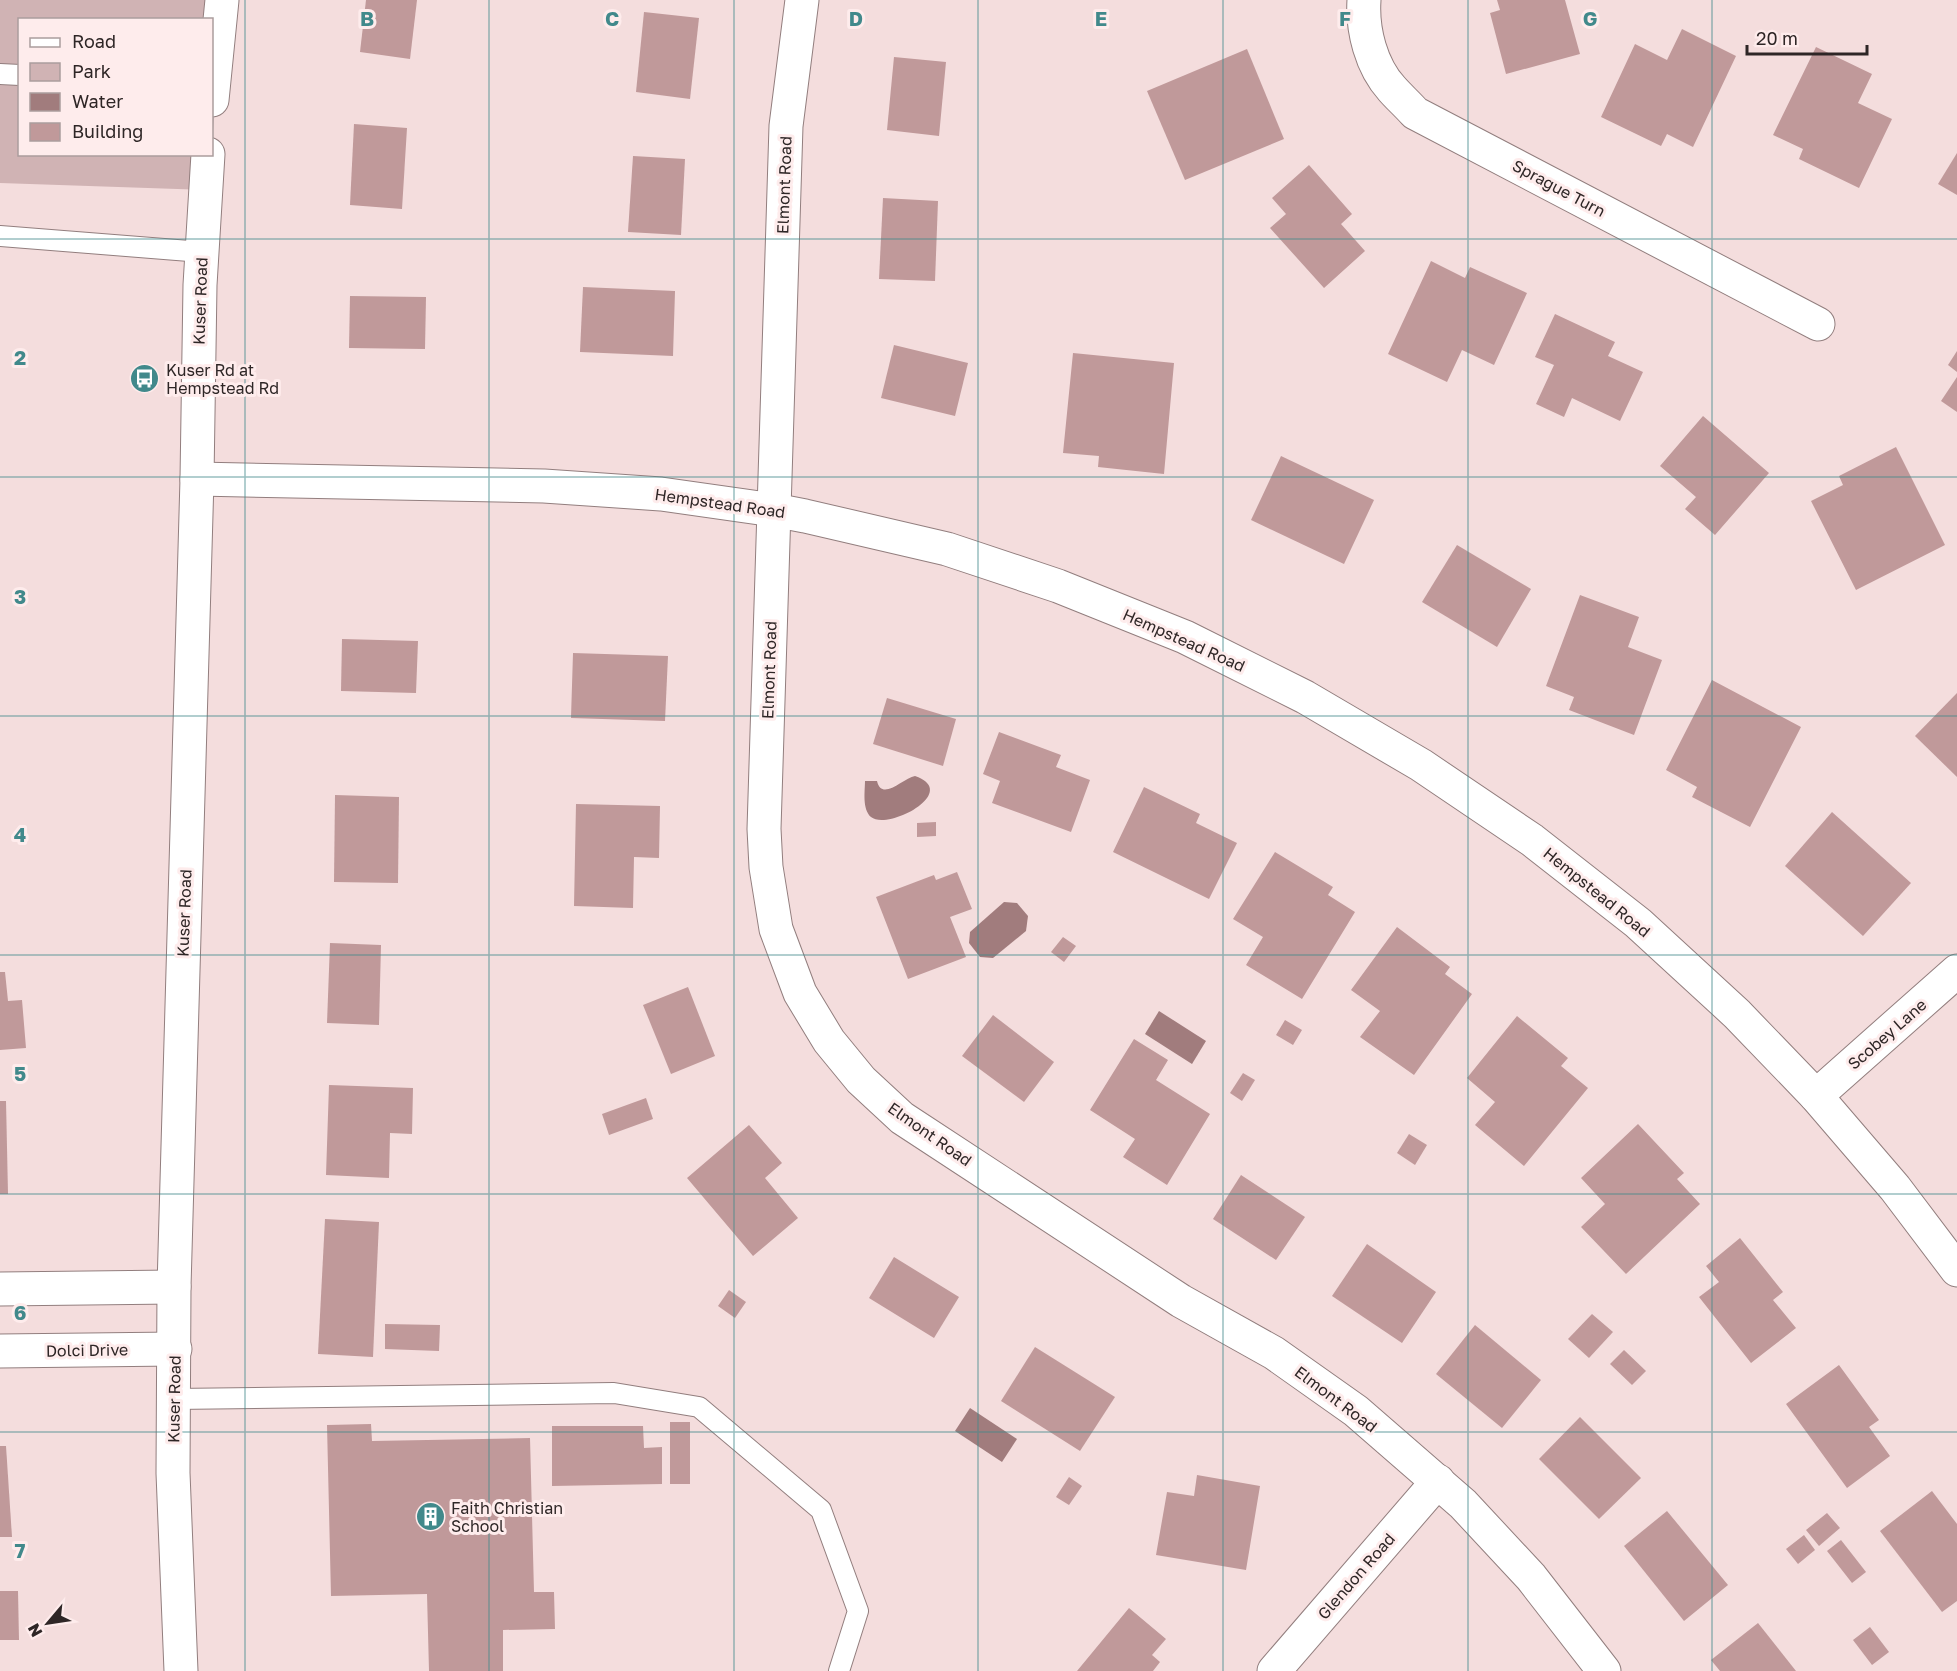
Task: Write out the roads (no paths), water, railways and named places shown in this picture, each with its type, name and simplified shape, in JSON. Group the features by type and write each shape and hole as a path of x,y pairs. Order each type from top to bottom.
{"street":[{"path":"213,80 222,0"},
{"name":"Elmont Road","path":"802,0 786,126 764,829 766,867 776,929 800,993 829,1041 861,1080 902,1118 1181,1301 1274,1353 1356,1411 1438,1480 1531,1577 1604,1671"},
{"name":"Sprague Turn","path":"1364,0 1363,16 1371,53 1390,87 1415,113 1818,324"},
{"name":"Kuser Road","path":"181,1671 173,1473 174,1287 202,252 208,156"},
{"name":"Hempstead Road","path":"197,479 544,486 661,494 774,510 947,549 1058,586 1185,638 1305,697 1421,765 1532,840 1638,923 1737,1014 1816,1096 1895,1188 1957,1270"},
{"name":"Scobey Lane","path":"1816,1096 1957,971"},
{"path":"0,1289 174,1287"},
{"name":"Dolci Drive","path":"0,1351 175,1349"},
{"name":"Glendon Road","path":"1274,1671 1438,1480"}],"lane":[{"path":"0,74 18,75"},
{"path":"0,236 202,252"},
{"path":"174,1399 614,1393 699,1407 820,1510 858,1611 839,1671"}],"water":[{"path":"915,776 927,783 930,791 926,800 917,808 892,819 880,820 868,814 865,805 865,781 877,781 880,787 888,789"},
{"path":"1004,902 1017,903 1028,916 1026,931 993,958 980,957 969,943 970,932"},
{"path":"1159,1011 1206,1041 1192,1064 1145,1034"},
{"path":"970,1408 1017,1439 1002,1462 955,1431"}],"place":[{"name":"Kuser Rd at Hempstead Rd","path":"145,379"},
{"name":"Faith Christian School","path":"430,1517"}]}
